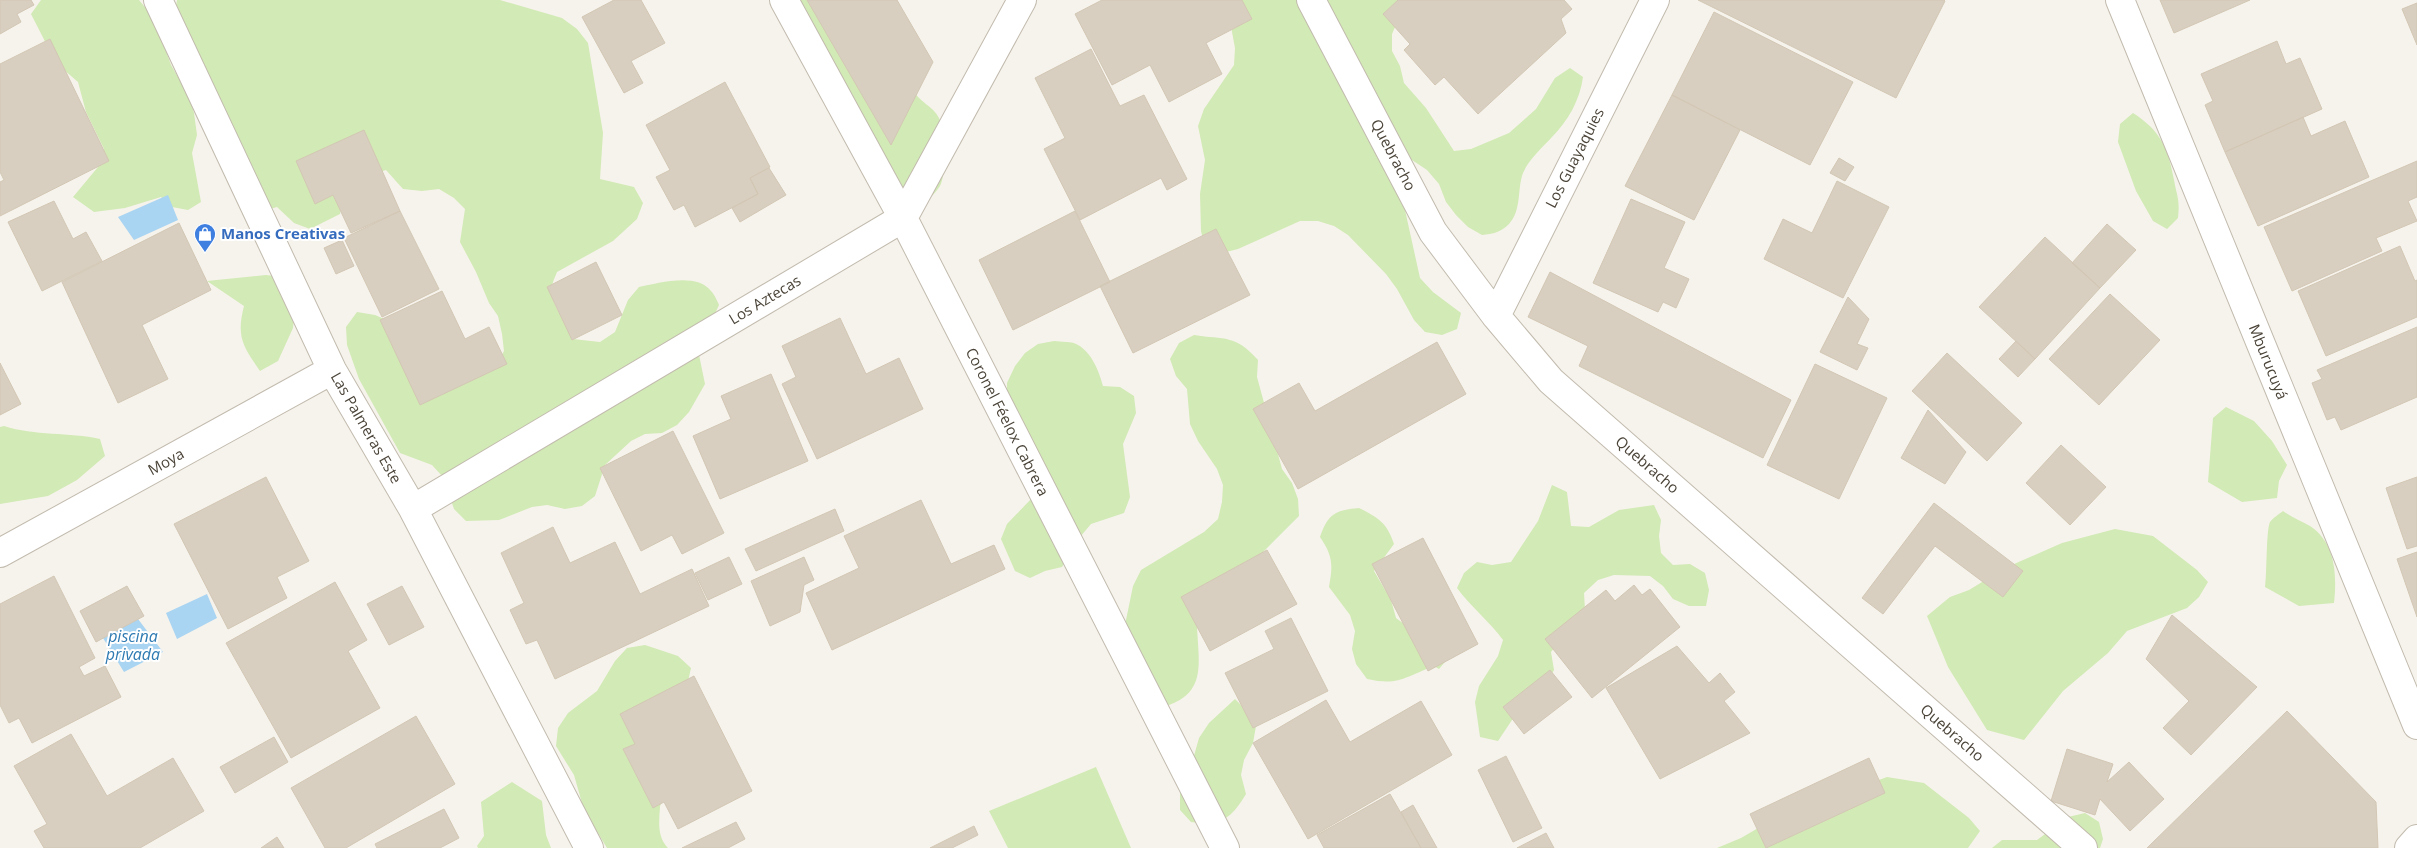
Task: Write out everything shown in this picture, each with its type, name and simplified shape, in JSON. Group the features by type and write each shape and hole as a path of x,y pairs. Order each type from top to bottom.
{"street":[{"name":"Las Palmeras Este","path":"158,0 332,370 413,509 589,848"},
{"name":"Coronel Féelox Cabrera","path":"784,0 903,218 1225,848"},
{"path":"903,218 1022,0"},
{"name":"Quebracho","path":"1311,0 1433,232 1496,316 1551,381 2083,848"},
{"name":"Los Guayaquies","path":"1496,316 1655,0"},
{"name":"Mburucuyá","path":"2120,0 2417,725"},
{"name":"Los Aztecas","path":"413,509 903,218"},
{"name":"Moya","path":"0,553 332,370"},
{"path":"2409,848 2417,840"}],"green space":[{"path":"41,0 139,0 154,18 171,65 189,96 194,113 197,135 192,153 201,202 188,210 172,207 161,197 125,208 94,212 73,197 98,167 104,149 86,112 78,82 56,63 31,14"},
{"path":"177,0 500,0 562,18 577,29 588,43 603,133 600,179 634,187 643,203 637,219 613,241 557,272 552,286 554,301 563,318 575,333 573,339 600,342 615,332 628,300 639,287 677,280 687,280 705,285 719,305 698,350 705,384 689,412 677,425 662,433 645,434 631,441 605,465 595,496 582,506 565,509 547,505 532,507 499,520 466,521 454,509 443,477 432,465 400,453 359,379 347,345 346,327 357,312 375,315 495,367 504,351 502,334 498,316 489,303 476,272 460,242 465,209 454,198 439,189 422,191 403,189 386,170 343,184 340,214 310,229 294,223 277,207 260,212 174,18"},
{"path":"800,0 871,0 915,94 939,118 943,133 944,152 942,180 935,192 919,207 903,206 806,29"},
{"path":"1226,0 1398,0 1399,18 1392,34 1392,51 1400,66 1404,83 1426,108 1454,151 1471,149 1509,133 1536,109 1555,78 1570,68 1583,77 1576,102 1568,117 1558,131 1532,158 1523,173 1516,212 1509,224 1500,231 1482,235 1468,227 1446,202 1439,184 1427,170 1412,160 1394,164 1390,179 1405,210 1420,278 1433,292 1461,313 1457,329 1442,335 1425,332 1414,320 1397,289 1386,274 1348,235 1334,226 1318,221 1300,221 1238,249 1222,253 1205,247 1201,231 1200,194 1205,160 1198,126 1204,109 1234,65 1235,48"},
{"path":"2133,113 2143,120 2162,141 2172,169 2179,212 2178,218 2167,229 2153,221 2136,191 2118,142 2120,124"},
{"path":"266,275 283,277 295,310 293,328 278,361 260,371 245,348 241,334 244,306 207,281"},
{"path":"1194,335 1222,338 1236,342 1258,360 1257,377 1282,469 1292,483 1298,499 1299,516 1262,553 1197,627 1199,667 1193,688 1174,703 1159,708 1119,637 1126,620 1133,586 1141,570 1204,532 1218,519 1223,485 1217,469 1198,441 1190,424 1187,389 1176,376 1170,359 1179,343"},
{"path":"1054,341 1070,342 1083,348 1097,369 1103,386 1120,387 1134,396 1136,413 1123,444 1130,497 1124,513 1091,524 1080,537 1062,567 1045,571 1030,578 1015,571 1001,539 1007,524 1032,498 1007,400 1007,383 1015,366 1025,353 1038,344"},
{"path":"2226,407 2254,421 2272,441 2287,465 2279,481 2277,498 2242,502 2208,482 2213,418"},
{"path":"4,426 28,431 100,439 105,456 77,480 48,496 0,504 0,427"},
{"path":"1552,485 1567,492 1571,526 1589,527 1619,510 1654,505 1661,520 1659,536 1661,553 1673,565 1690,564 1705,573 1709,590 1706,606 1689,606 1673,599 1663,586 1650,576 1614,575 1598,580 1584,593 1585,610 1551,652 1554,670 1545,686 1518,711 1498,741 1480,737 1475,702 1479,686 1498,656 1503,640 1457,588 1464,573 1477,562 1492,565 1511,562 1538,521"},
{"path":"1359,508 1377,518 1385,526 1394,544 1374,571 1391,600 1396,618 1449,657 1439,669 1434,666 1395,681 1378,681 1367,679 1356,664 1352,649 1355,631 1350,615 1329,587 1331,573 1330,555 1320,537 1326,523 1338,512"},
{"path":"2283,511 2310,526 2325,541 2330,551 2335,571 2334,603 2299,606 2265,587 2270,522"},
{"path":"2115,529 2153,536 2197,570 2208,582 2199,597 2187,608 2127,631 2108,653 2063,691 2024,740 1987,730 1948,667 1927,616 1950,597 1969,590 2005,568 2062,543"},
{"path":"645,645 678,656 691,668 660,807 660,834 668,848 607,848 584,810 574,775 556,746 558,728 568,713 597,691 615,661 627,648"},
{"path":"1235,699 1247,711 1256,726 1253,743 1244,760 1241,775 1246,794 1241,803 1224,819 1210,823 1191,822 1180,810 1180,791 1188,777 1199,738 1209,723"},
{"path":"1096,767 1131,848 1008,848 989,811"},
{"path":"1887,777 1924,783 1969,818 1980,831 1968,848 1717,848 1741,838 1777,817"},
{"path":"512,782 542,801 546,835 551,848 478,848 477,846 484,836 481,802"},
{"path":"2085,813 2099,822 2103,839 2100,848 1992,848 2002,840 2037,840 2068,817"}],"water":[{"path":"168,195 178,220 134,240 118,217"},
{"name":"piscina privada","path":"207,594 217,618 177,639 166,613"},
{"name":"piscina privada","path":"138,619 163,652 124,672 103,638"}],"building":[{"path":"0,0 31,0 34,5 17,14 21,22 0,34"},
{"path":"614,0 641,0 665,43 631,61 643,83 624,93 582,17"},
{"path":"807,0 897,0 933,62 891,145"},
{"path":"1102,0 1242,0 1252,19 1206,43 1222,74 1169,102 1150,65 1112,85 1075,14"},
{"path":"1398,0 1564,0 1572,9 1561,19 1566,33 1478,114 1444,77 1435,85 1404,50 1410,44 1383,14"},
{"path":"1698,0 1944,0 1945,1 1896,98"},
{"path":"2160,0 2250,0 2174,33"},
{"path":"2417,3 2417,45 2402,9"},
{"path":"1714,12 1853,82 1810,165 1672,95"},
{"path":"50,39 109,161 0,216 0,182 4,180 0,172 0,64"},
{"path":"2277,41 2286,64 2300,58 2322,109 2225,152 2205,105 2213,101 2201,74"},
{"path":"1091,49 1120,106 1144,95 1187,179 1167,190 1161,178 1080,220 1044,149 1065,138 1035,78"},
{"path":"725,82 770,167 750,178 758,194 695,227 684,205 674,210 656,177 670,170 646,125"},
{"path":"1672,95 1740,130 1694,220 1625,186"},
{"path":"2303,117 2311,136 2345,121 2369,177 2258,226 2225,152"},
{"path":"364,130 400,211 351,233 333,195 315,204 296,161"},
{"path":"1839,158 1854,167 1845,181 1830,173"},
{"path":"2417,161 2417,197 2408,201 2417,221 2376,238 2382,251 2292,291 2264,227"},
{"path":"769,168 786,195 740,222 732,208 758,194 750,178"},
{"path":"1837,181 1889,207 1843,298 1764,259 1783,219 1812,233"},
{"path":"1631,199 1685,222 1664,268 1689,279 1676,308 1663,302 1658,312 1593,283"},
{"path":"54,201 73,239 86,232 102,261 42,291 8,222"},
{"path":"400,211 439,289 382,317 344,238"},
{"path":"1075,211 1110,282 1013,330 979,260"},
{"path":"179,223 211,290 142,325 168,379 118,403 62,282"},
{"path":"2107,224 2136,250 2100,288 2072,263"},
{"path":"1216,229 1250,295 1133,353 1100,286"},
{"path":"2045,237 2100,288 2035,359 1979,307"},
{"path":"342,240 354,266 336,274 324,248"},
{"path":"2400,246 2415,281 2417,280 2417,317 2326,356 2298,291"},
{"path":"596,262 622,315 572,340 547,287"},
{"path":"1550,272 1791,400 1763,458 1579,366 1588,346 1528,317"},
{"path":"442,291 465,339 489,327 507,364 420,405 380,320"},
{"path":"2110,294 2160,340 2099,405 2049,359"},
{"path":"1848,297 1869,319 1857,344 1868,348 1857,370 1820,352"},
{"path":"840,318 866,374 899,358 923,409 817,459 782,384 796,377 782,346"},
{"path":"2417,327 2417,397 2341,430 2335,417 2327,420 2312,383 2322,379 2317,370"},
{"path":"2016,341 2035,359 2018,377 1999,359"},
{"path":"1437,342 1466,394 1298,489 1253,409 1299,383 1315,411"},
{"path":"1947,353 2022,423 1987,461 1912,391"},
{"path":"0,363 21,404 0,415"},
{"path":"1815,364 1887,398 1839,499 1767,465"},
{"path":"771,374 808,461 720,499 693,436 731,419 721,396"},
{"path":"1928,410 1966,452 1945,484 1901,458"},
{"path":"673,431 724,533 682,554 672,535 641,551 600,468"},
{"path":"2061,445 2106,487 2070,525 2026,483"},
{"path":"266,477 309,561 277,577 287,598 228,629 174,524"},
{"path":"2417,477 2417,546 2407,549 2386,488"},
{"path":"921,500 951,564 994,545 1005,569 832,650 806,593 859,568 844,536"},
{"path":"1934,503 2023,571 2003,597 1935,546 1883,614 1862,598"},
{"path":"835,509 844,531 756,571 745,549"},
{"path":"553,527 570,563 615,542 640,594 692,569 709,606 555,679 537,640 526,644 510,610 524,603 501,553"},
{"path":"1423,538 1478,644 1428,671 1372,564"},
{"path":"1267,550 1297,604 1210,651 1181,597"},
{"path":"2417,552 2417,617 2397,559"},
{"path":"729,557 742,584 708,600 695,573"},
{"path":"804,557 814,580 804,585 800,612 770,626 751,581"},
{"path":"54,576 95,658 79,667 84,676 105,666 121,697 32,743 19,718 9,723 0,705 0,604"},
{"path":"335,582 367,640 348,651 380,708 291,758 226,643"},
{"path":"1634,585 1642,595 1650,589 1680,627 1592,698 1545,639 1606,590 1615,601"},
{"path":"127,586 144,616 96,642 80,611"},
{"path":"402,586 424,627 389,645 367,604"},
{"path":"2172,615 2257,687 2191,755 2163,728 2189,701 2146,659"},
{"path":"1291,618 1328,691 1253,728 1225,673 1274,649 1265,631"},
{"path":"1677,646 1709,683 1720,673 1735,692 1724,701 1750,733 1660,779 1606,688"},
{"path":"1550,670 1572,697 1524,734 1503,707"},
{"path":"694,676 752,791 678,829 664,802 653,808 623,749 635,744 620,714"},
{"path":"1326,700 1350,742 1421,701 1452,755 1308,839 1253,743"},
{"path":"2287,711 2376,802 2378,848 2147,848"},
{"path":"416,716 455,784 346,848 325,848 291,788"},
{"path":"71,734 107,796 173,758 204,811 140,848 44,848 34,831 47,824 14,766"},
{"path":"274,737 288,762 235,793 220,767"},
{"path":"2067,749 2113,764 2107,782 2129,762 2164,799 2130,831 2100,799 2095,815 2051,801"},
{"path":"1506,756 1542,828 1513,842 1478,770"},
{"path":"1869,758 1885,793 1766,848 1750,814"},
{"path":"1390,794 1421,848 1324,848 1317,835"},
{"path":"1413,805 1437,848 1421,848 1401,812"},
{"path":"444,809 459,838 440,848 377,848 375,844"},
{"path":"736,822 745,839 728,848 682,848"},
{"path":"974,826 978,835 952,848 930,848"},
{"path":"1546,833 1554,848 1517,848"},
{"path":"277,837 284,848 261,848"}],"place":[{"name":"Manos Creativas","path":"205,253"}]}
